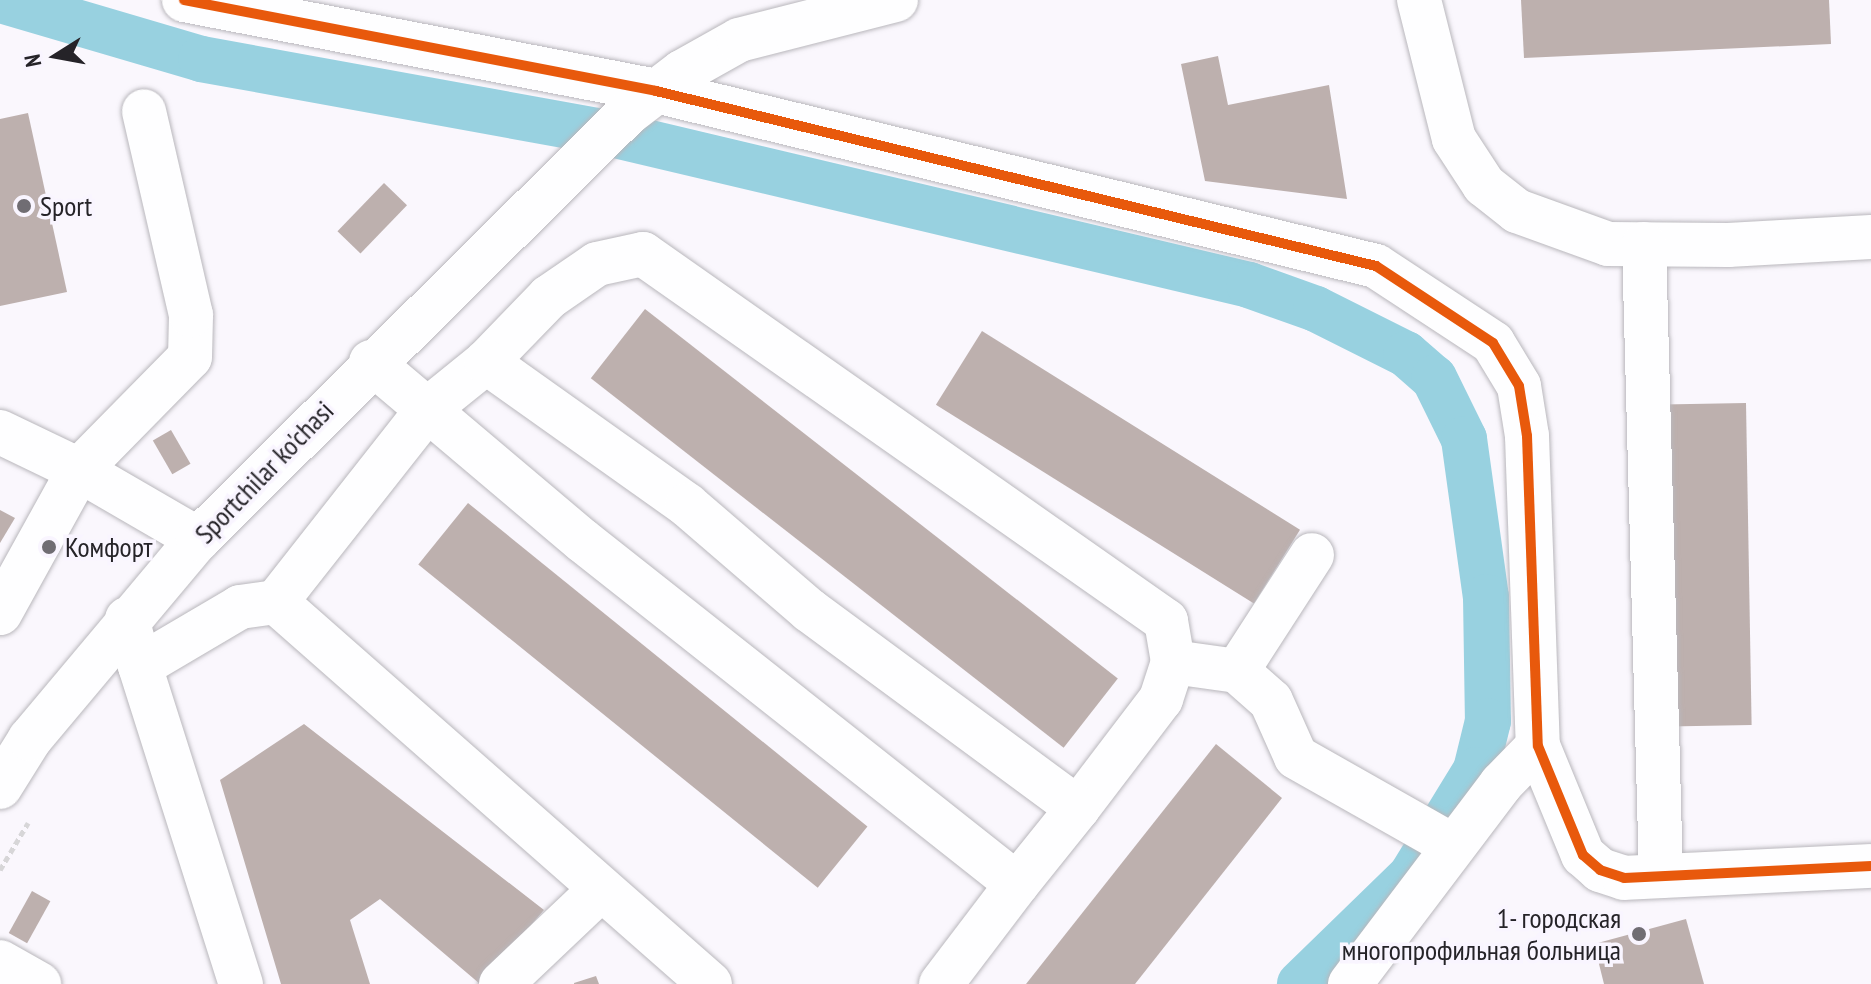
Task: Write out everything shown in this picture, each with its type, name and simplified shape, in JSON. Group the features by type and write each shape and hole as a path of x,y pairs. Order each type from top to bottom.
{"street":[{"path":"184,0 1376,266 1493,343 1519,386 1527,436 1538,746 1583,855 1600,870 1624,878 1871,866"},
{"name":"Sportchilar ko'chasi","path":"0,787 15,729 127,619 198,539 371,362 641,102 739,40 896,0"},
{"path":"1419,0 1454,139 1484,185 1530,216 1608,244 1871,237"},
{"path":"0,613 79,470 190,357 191,315 144,111"},
{"path":"1644,244 1661,876"},
{"path":"140,666 240,607 276,602 428,409 486,362 549,297 597,264 643,254 1166,621 1173,662 1161,699 941,984"},
{"path":"371,362 595,551 1017,884"},
{"path":"486,362 675,496 809,610 1078,808"},
{"path":"0,432 79,470 198,539"},
{"path":"1237,671 1312,555"},
{"path":"276,602 710,984"},
{"path":"127,619 241,984"},
{"path":"1173,662 1237,671 1271,701 1296,757 1399,811 1453,846"},
{"path":"1350,984 1453,846 1538,746"},
{"path":"501,984 601,889"},
{"path":"0,962 39,984"}],"building":[{"path":"1521,0 1829,0 1831,44 1524,58"},
{"path":"1218,56 1228,105 1329,85 1347,199 1205,181 1181,64"},
{"name":"Sport","path":"28,113 67,292 0,306 0,119"},
{"path":"384,183 407,205 360,253 337,231"},
{"path":"645,309 1118,678 1064,748 591,378"},
{"path":"982,331 1300,530 1254,603 936,405"},
{"path":"1746,403 1752,725 1669,726 1663,404"},
{"path":"171,430 191,464 172,474 153,440"},
{"path":"468,503 867,826 818,888 418,564"},
{"path":"0,510 15,518 0,543"},
{"path":"304,724 544,910 480,984 380,899 350,920 370,984 281,984 220,780"},
{"path":"1216,744 1282,798 1135,984 1026,984"},
{"path":"32,891 50,901 27,943 9,933"},
{"path":"1686,919 1704,984 1604,984 1594,944"},
{"path":"596,976 599,984 574,984 574,983"}],"waterway":[{"path":"1,0 201,59 603,132 1249,285 1316,309 1406,354 1434,378 1464,439 1486,597 1488,721 1476,770 1411,876 1300,984"}],"cycle path":[{"path":"184,0 656,91 1376,266 1493,343 1519,386 1527,436 1538,746 1583,855 1600,870 1624,878 1871,866"}],"place":[{"name":"Sport","path":"24,206"},
{"name":"Комфорт","path":"49,547"},
{"name":"1- городская многопрофильная больница","path":"1639,934"}]}
